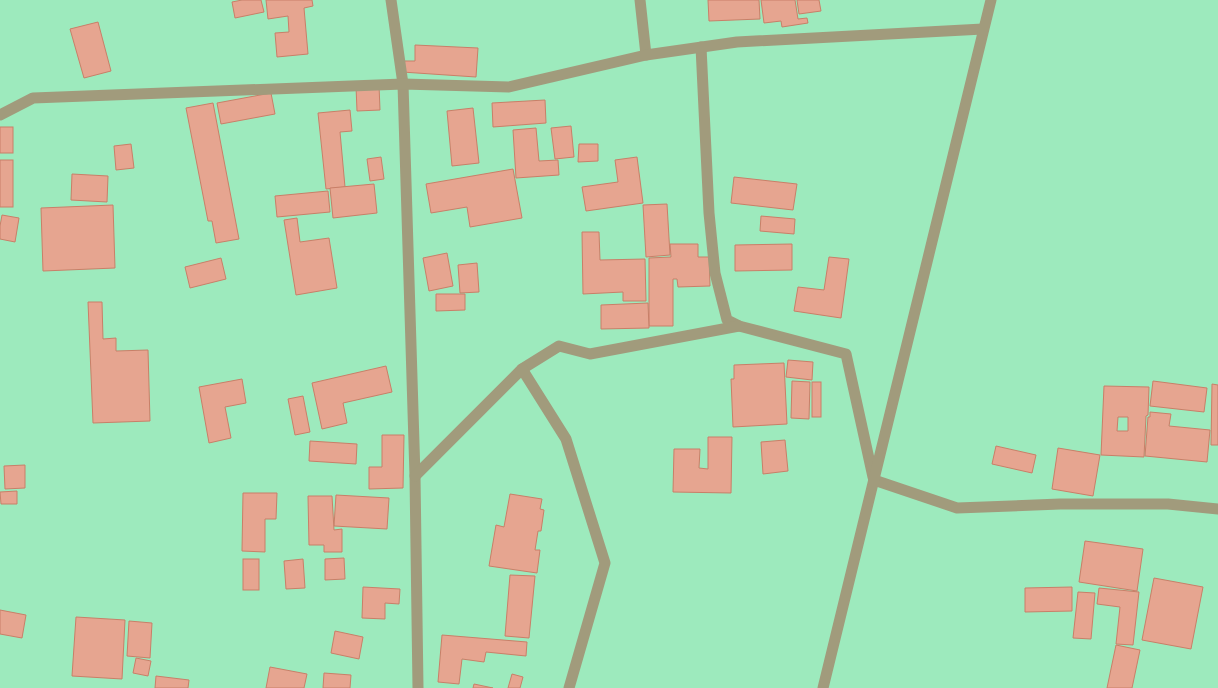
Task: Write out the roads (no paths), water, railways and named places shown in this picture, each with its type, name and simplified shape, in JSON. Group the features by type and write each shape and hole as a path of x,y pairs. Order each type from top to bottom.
{"street":[{"path":"391,0 403,84 415,476 418,688"},
{"path":"640,0 646,54"},
{"path":"823,688 990,0"},
{"path":"0,115 33,98 403,84 509,87 646,54 701,47 745,42 983,29"},
{"path":"701,47 709,213 715,273 727,320 738,326 846,354 874,480"},
{"path":"415,476 522,369 559,346 590,354 738,326"},
{"path":"522,369 566,440 605,563 569,688"},
{"path":"874,480 957,508 1060,504 1168,504 1218,508"}]}
